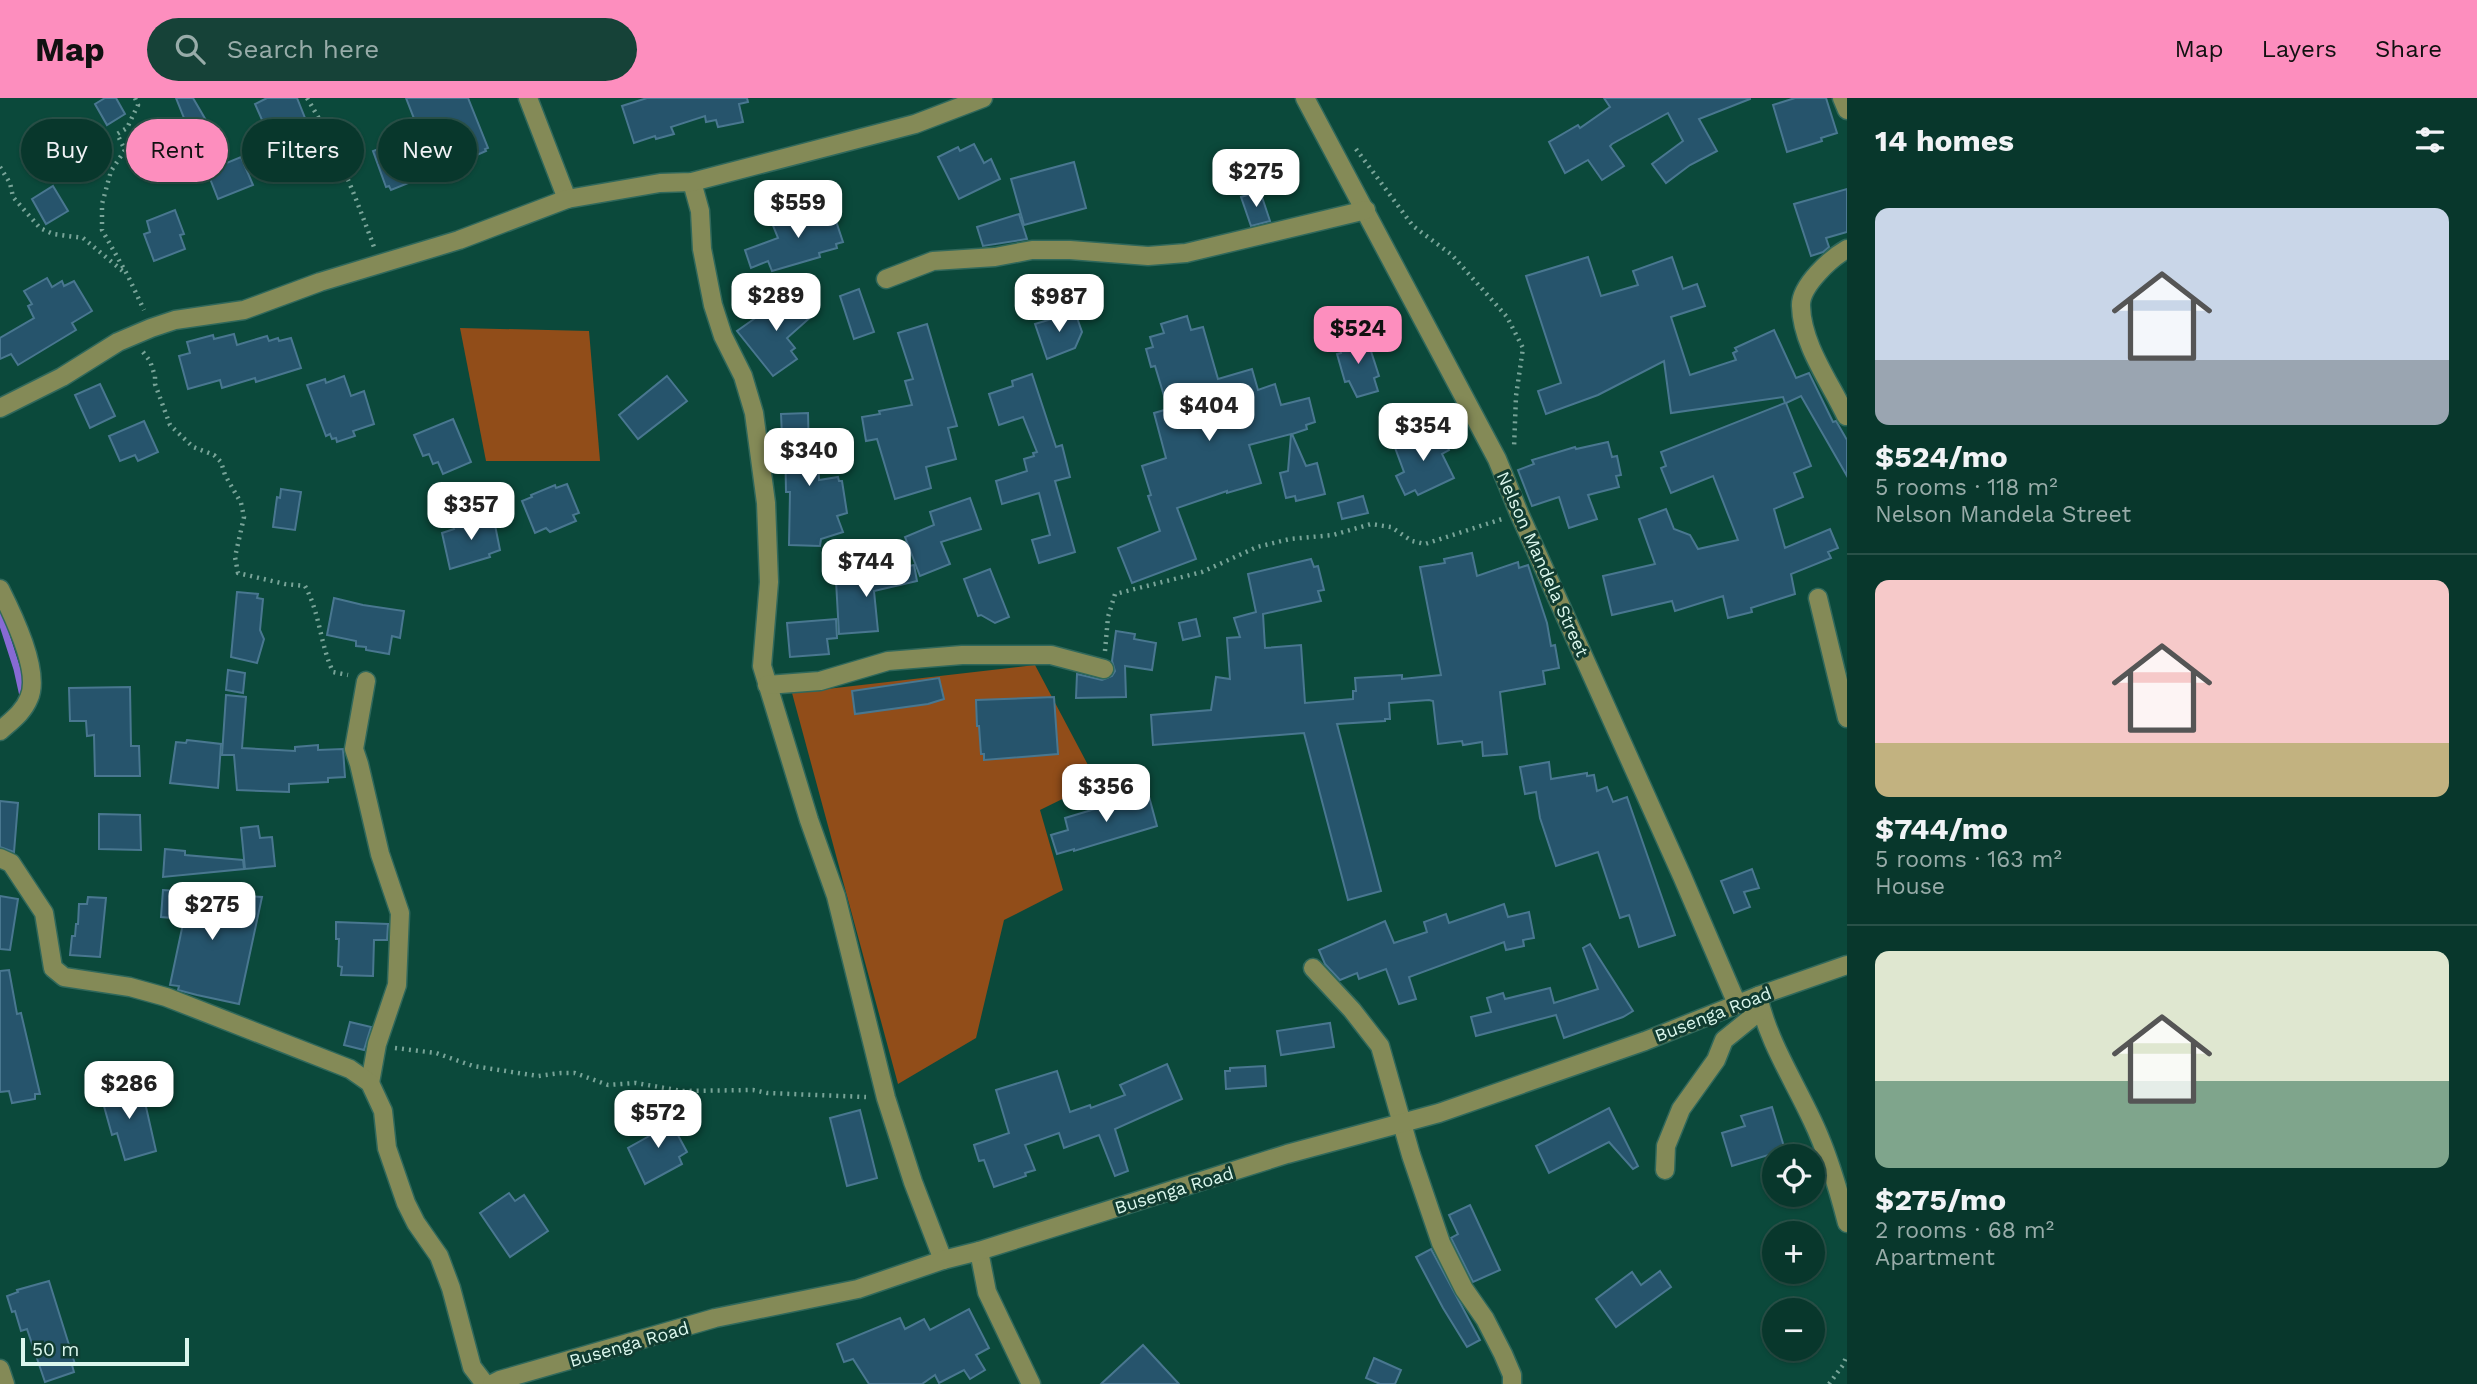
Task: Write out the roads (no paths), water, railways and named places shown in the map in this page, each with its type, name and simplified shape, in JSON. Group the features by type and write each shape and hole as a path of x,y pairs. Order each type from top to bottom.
{"street":[{"path":"528,98 566,199"},
{"path":"0,408 62,377 118,342 175,320 244,310 320,282 459,240 566,199 660,183 692,182 915,124 983,98"},
{"name":"Nelson Mandela Street","path":"1305,98 1497,459 1518,513 1737,1004"},
{"path":"1842,98 1847,110"},
{"path":"692,182 700,211 702,249 713,305 723,335 743,376 756,426 766,503 769,582 762,666 809,820 836,896 886,1098 943,1260"},
{"path":"886,279 933,261 995,257 1032,250 1148,256 1186,253 1366,210"},
{"path":"1846,416 1816,359 1800,305 1804,292 1816,275 1836,255 1847,249"},
{"path":"0,589 32,672 30,696 19,715 0,731"},
{"path":"1818,598 1847,718"},
{"path":"767,685 820,681 888,661 962,655 1051,655 1104,669"},
{"path":"366,681 354,749 380,854 400,913 397,985 377,1044 370,1083"},
{"path":"0,858 11,863 36,897 44,912 53,968 64,977 130,987 166,997 350,1069 370,1083 383,1111 387,1148 407,1203 415,1223 439,1256 451,1288 472,1367 485,1384"},
{"name":"Busenga Road","path":"492,1384 715,1318 858,1289 943,1260 1261,1163 1439,1113 1645,1041 1737,1004 1759,1003 1847,965"},
{"path":"1313,968 1381,1046 1402,1123 1441,1243 1464,1289 1485,1319 1503,1354 1513,1384"},
{"path":"1665,1170 1666,1146 1681,1110 1716,1060 1724,1040 1759,1003 1776,1050 1814,1122 1837,1181 1847,1223"},
{"path":"979,1251 987,1292 1031,1384"},
{"path":"0,1369 5,1384"}],"waterway":[{"path":"0,616 23,696"}]}
